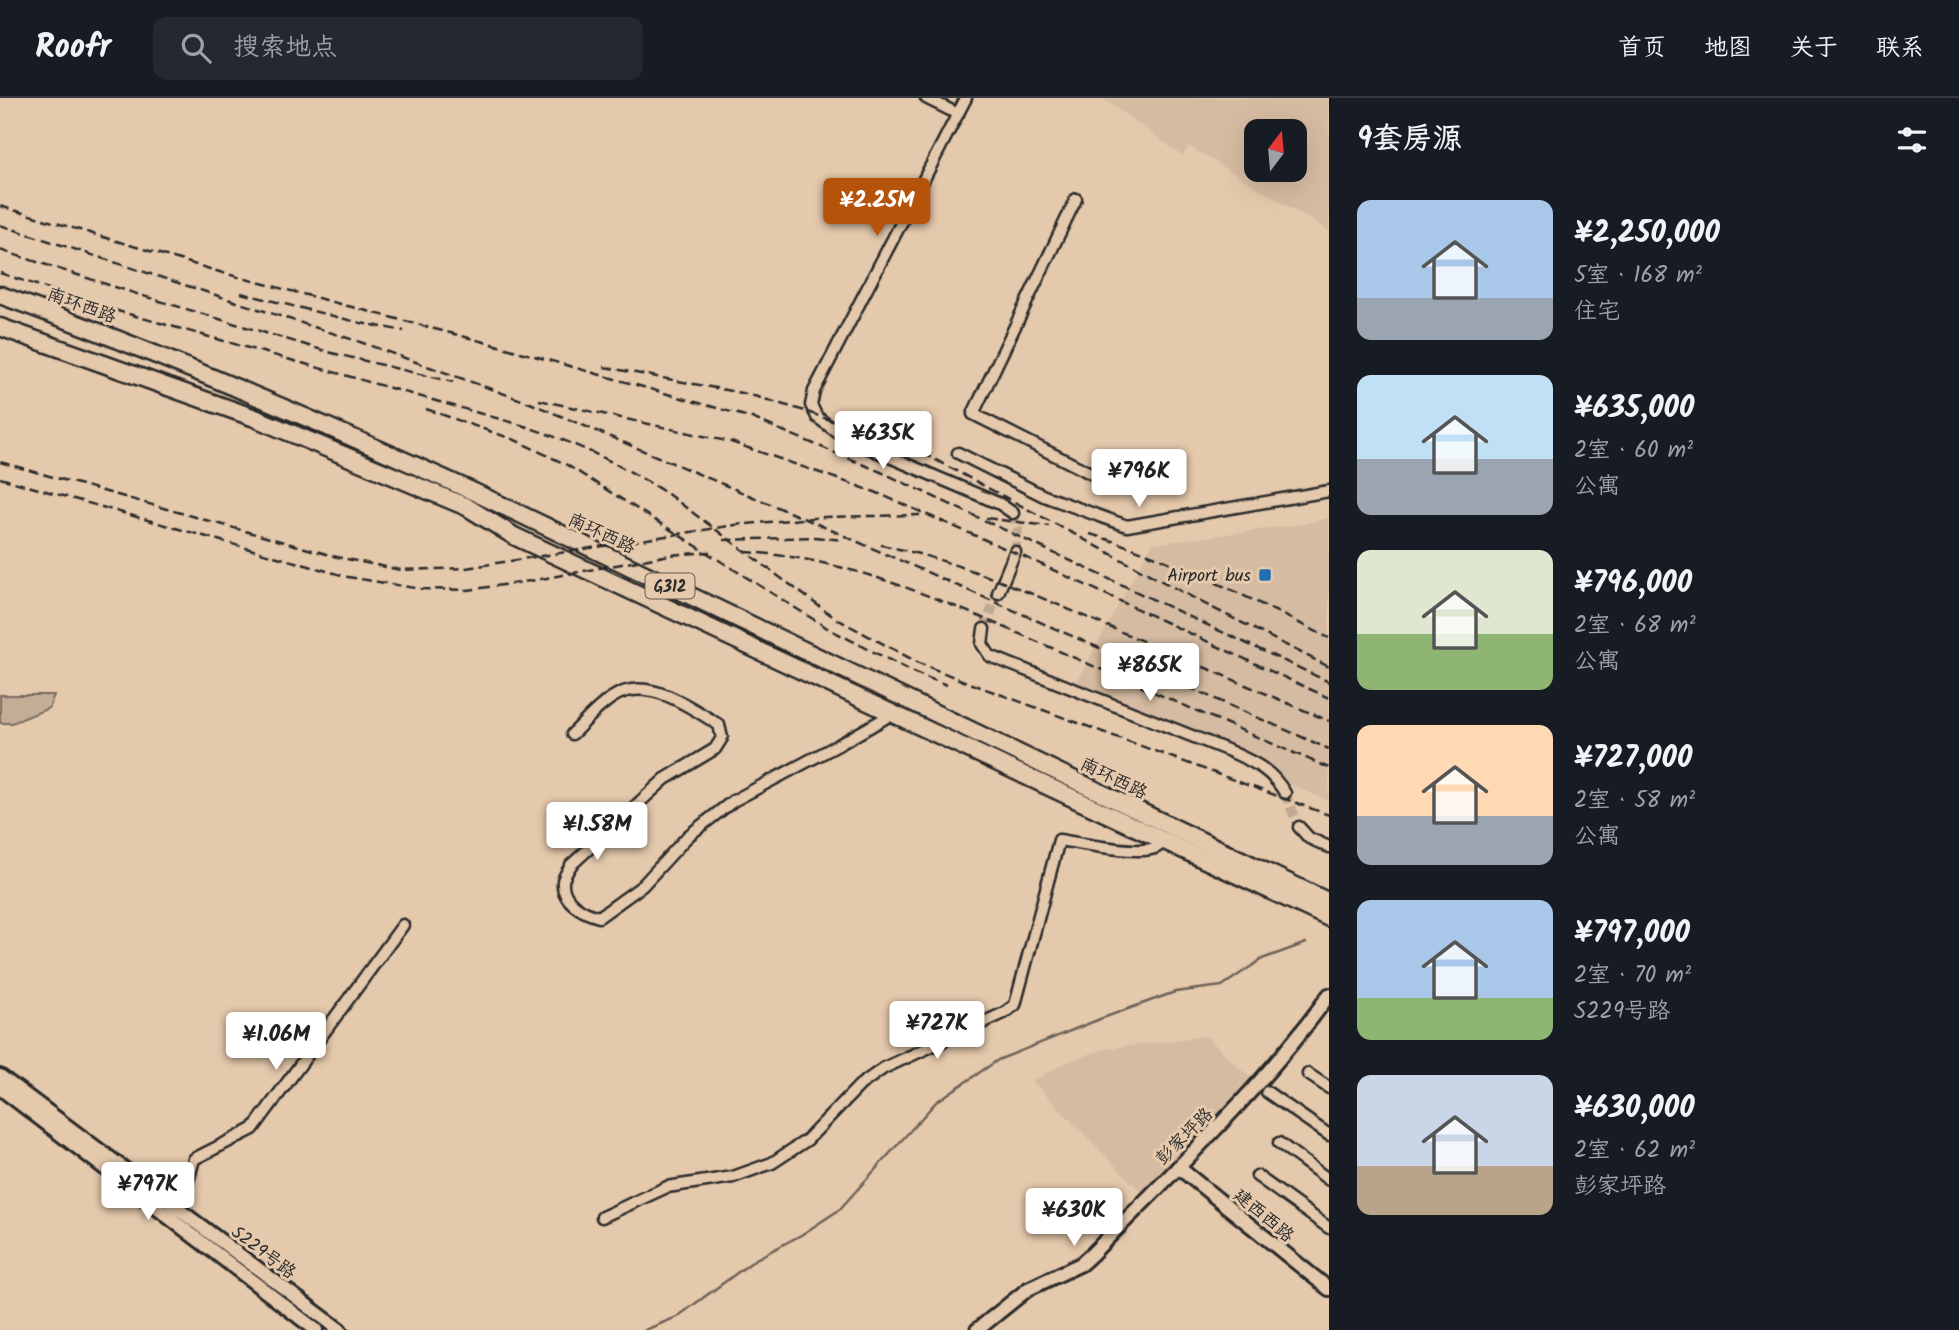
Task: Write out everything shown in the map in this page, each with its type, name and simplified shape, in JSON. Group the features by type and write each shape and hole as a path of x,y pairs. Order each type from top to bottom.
{"highway":[{"name":"南环西路","path":"0,295 96,330 352,436 1329,902"},
{"name":"南环西路","path":"0,327 255,418 467,507 514,536 1329,918"}],"street":[{"path":"926,98 958,114"},
{"path":"966,98 814,391 811,405 817,417 845,438 1000,504 1013,513"},
{"path":"1076,199 973,414 1114,485"},
{"path":"958,453 1044,496 1127,526 1329,491"},
{"path":"998,593 1015,552"},
{"path":"984,629 982,644 990,656 1258,765 1275,776 1285,793"},
{"path":"572,734 614,696 644,688 683,703 719,725 722,738 715,749 665,779 571,865 563,880 565,891 575,907 583,913 599,918 642,886 688,836 733,801 841,744 894,712"},
{"path":"1299,827 1309,838 1329,847"},
{"path":"602,1217 667,1187 733,1177 772,1163 807,1140 860,1085 884,1068 1004,1013 1015,1005 1059,840 1125,849 1160,847 1165,840"},
{"path":"173,1213 184,1196 194,1159 253,1129 403,925"},
{"name":"彭家坪路","path":"977,1330 1028,1289 1081,1264 1242,1104 1307,1027 1329,995"},
{"path":"1308,1074 1329,1088"},
{"name":"S229号路","path":"0,1076 316,1330"},
{"name":"S229号路","path":"0,1088 340,1330"},
{"path":"1267,1092 1329,1135"},
{"path":"1279,1143 1329,1180"},
{"name":"建西西路","path":"1178,1167 1329,1289"},
{"path":"1257,1175 1329,1228"}],"shaded area":[{"path":"1102,98 1329,98 1329,231 1248,182 1307,182 1307,119 1244,119 1244,179 1189,146 1183,156"},
{"path":"1329,518 1329,801 1071,692 1152,544 1304,524"},
{"path":"0,695 54,695 49,708 12,723 0,723"},
{"path":"1206,1036 1250,1078 1143,1194 1032,1081 1067,1062 1104,1049"}],"waterway":[{"path":"645,1330 677,1317 756,1259 801,1235 839,1210 936,1102 998,1060 1175,992 1222,986 1262,959 1306,943"}],"tunnel":[{"path":"1013,513 1018,529 1015,552"},
{"path":"984,629 998,593"},
{"path":"1285,793 1299,827"}],"railway":[{"path":"0,206 223,273 492,344 752,418 881,472 1329,682"},
{"path":"0,225 363,343 530,403 815,523 1329,749"},
{"path":"0,250 332,353 453,382"},
{"path":"0,273 100,306 521,425 560,439 598,455 652,484 835,618 919,663 1329,815"},
{"path":"241,293 404,331"},
{"path":"604,367 747,394 805,411 932,458 1201,602 1329,667"},
{"path":"539,400 731,442 875,492 1036,562 1329,698"},
{"path":"426,409 515,440 567,465 829,629 915,673 947,685"},
{"path":"0,462 337,557 401,570 466,568 735,525 824,517 920,515"},
{"path":"0,478 348,577 421,589 468,590 670,555 710,552"},
{"path":"986,518 1049,526"},
{"path":"1090,534 1182,568 1329,638"},
{"path":"724,540 815,537 843,540"},
{"path":"881,545 939,560 996,580 1329,721"},
{"path":"745,552 825,563 940,600 1329,768"}],"place":[{"name":"Airport bus","path":"1265,575"}]}
